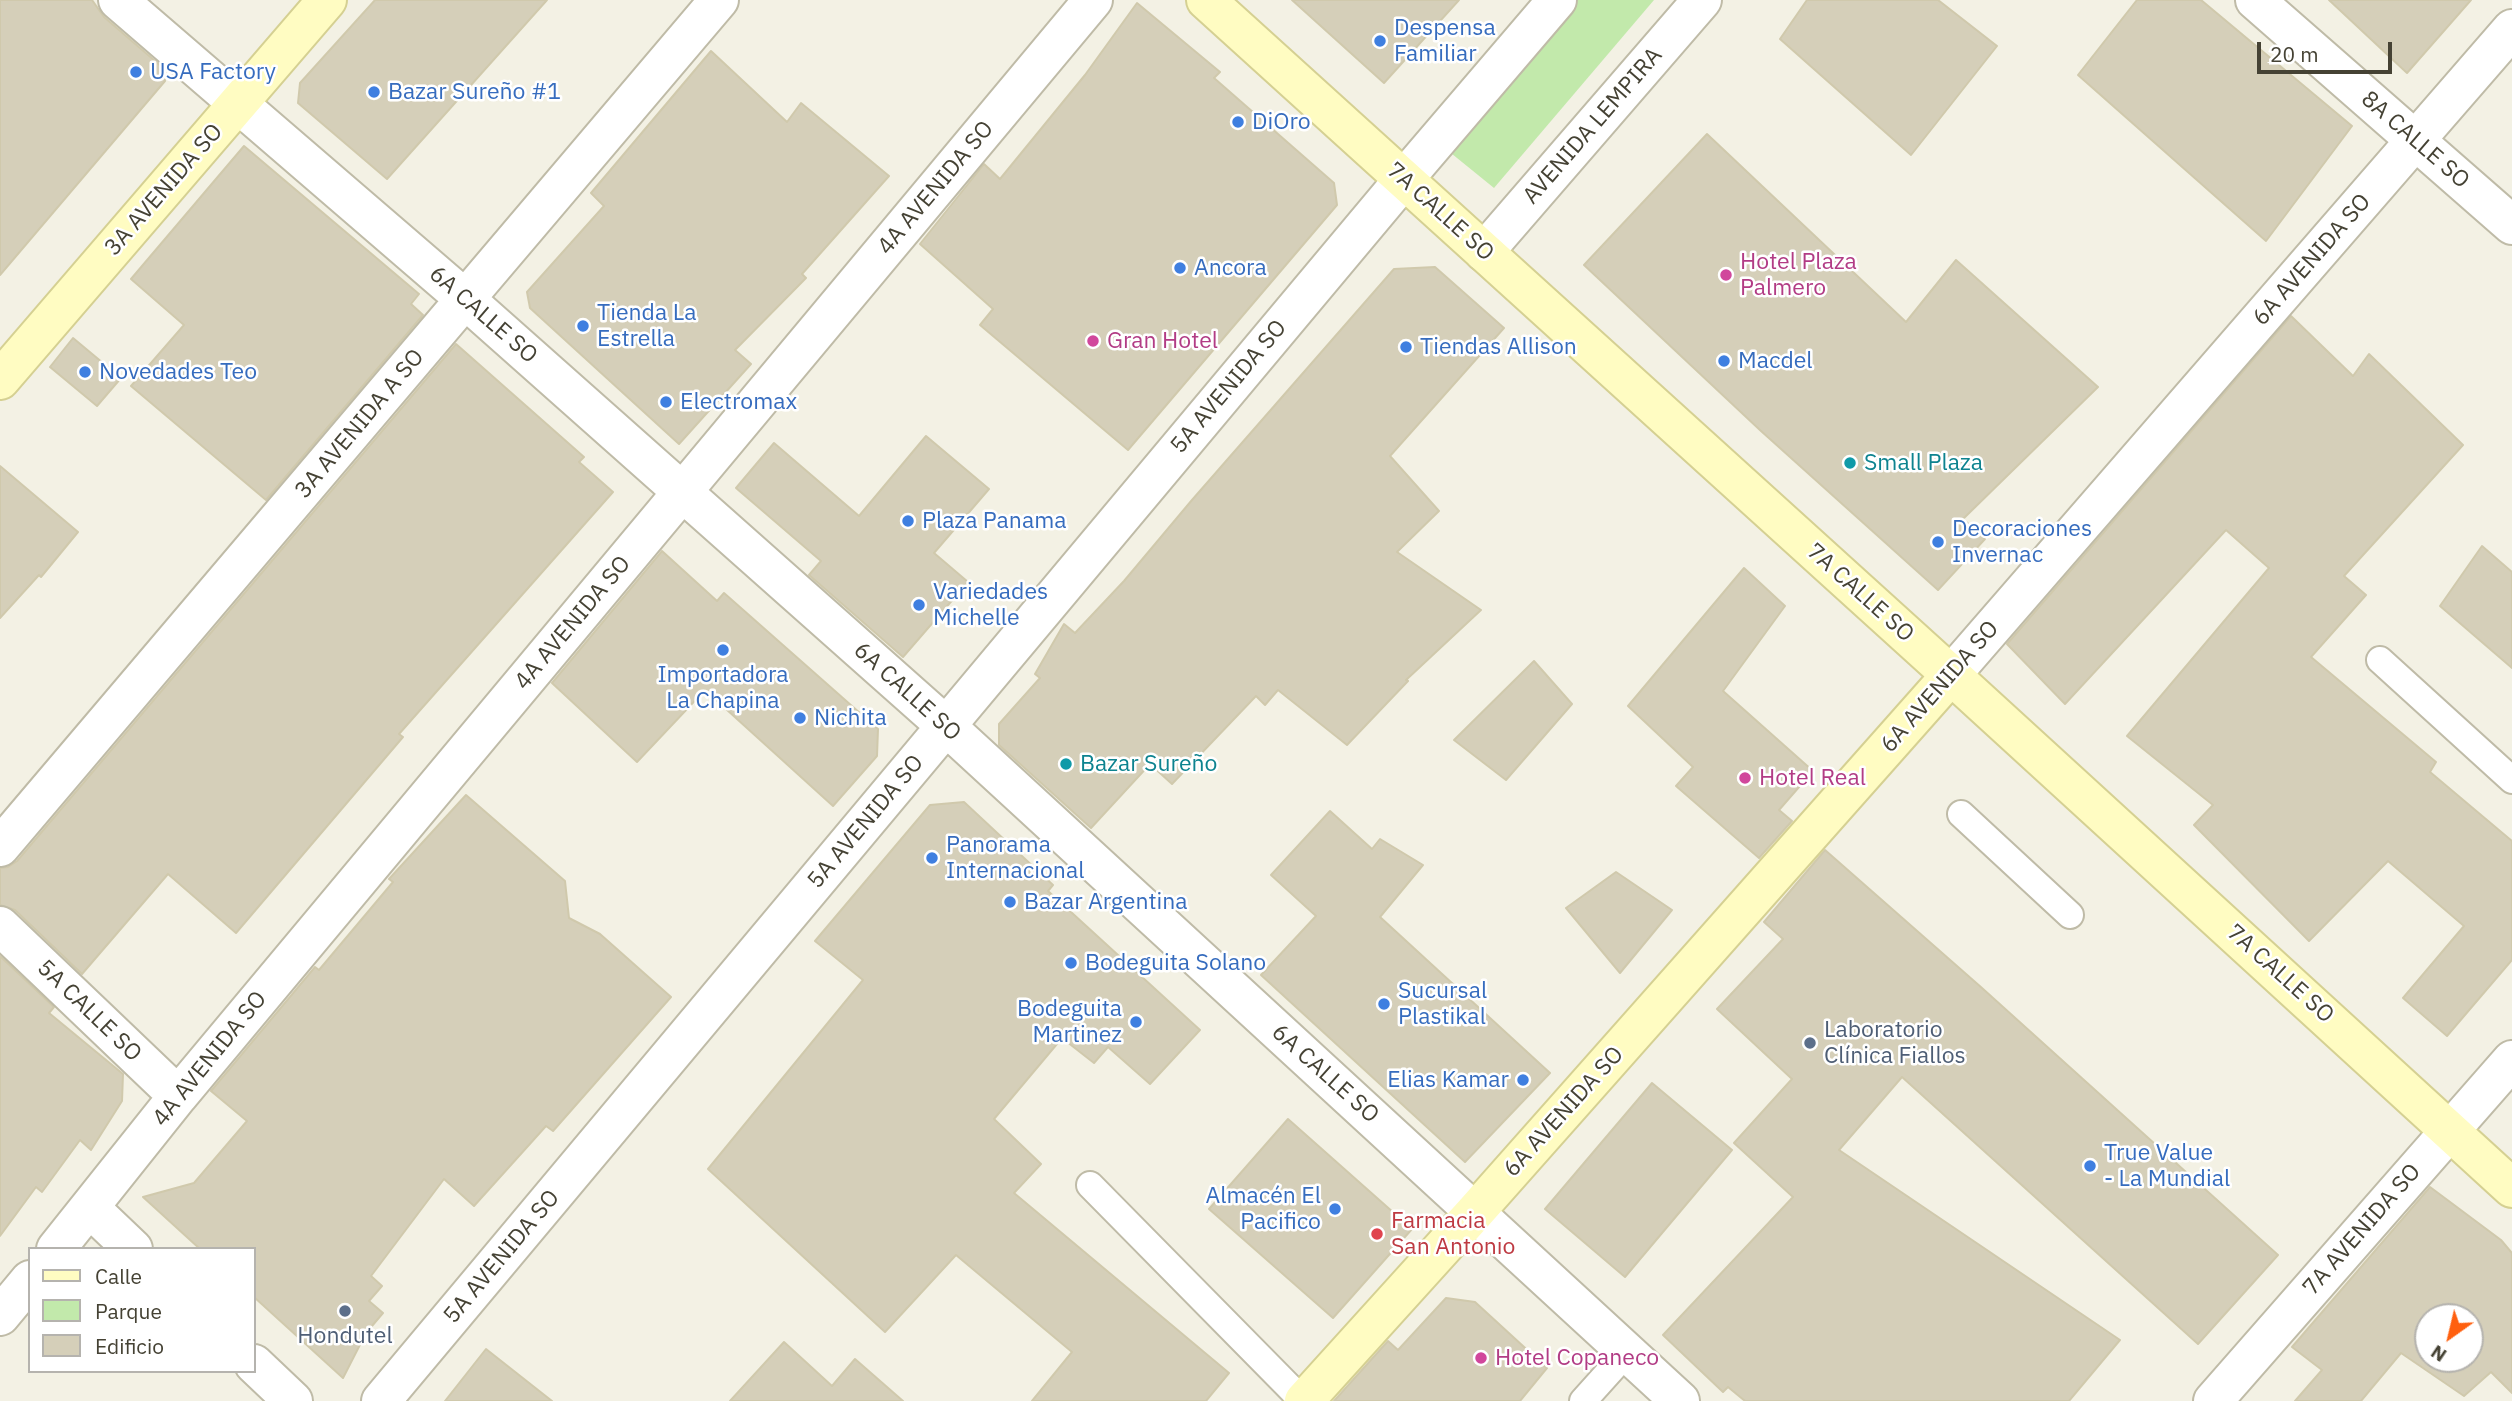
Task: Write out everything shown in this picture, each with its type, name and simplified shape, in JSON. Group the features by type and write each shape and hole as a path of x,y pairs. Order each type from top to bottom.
{"main road":[{"name":"3A AVENIDA SO","path":"0,380 327,0"},
{"name":"7A CALLE SO","path":"1206,0 2512,1188"},
{"name":"6A AVENIDA SO","path":"1304,1401 1951,675"}],"street":[{"name":"6A CALLE SO","path":"118,0 465,299 946,726 1680,1401"},
{"name":"3A AVENIDA A SO","path":"0,847 719,0"},
{"name":"4A AVENIDA SO","path":"58,1247 178,1096 1093,0"},
{"path":"1404,178 1557,0"},
{"name":"AVENIDA LEMPIRA","path":"1484,252 1702,0"},
{"name":"8A CALLE SO","path":"2255,0 2512,225"},
{"name":"6A AVENIDA SO","path":"1951,675 2512,29"},
{"name":"5A AVENIDA SO","path":"381,1401 1404,178"},
{"name":"5A CALLE SO","path":"0,926 178,1096"},
{"name":"7A AVENIDA SO","path":"2213,1401 2512,1060"},
{"path":"90,1208 131,1247"},
{"path":"0,1315 28,1282"},
{"path":"256,1365 293,1401"}],"lane":[{"path":"2380,660 2512,780"},
{"path":"1961,814 2070,915"},
{"path":"1090,1185 1304,1401"},
{"path":"1583,1401 1627,1352"}],"green space":[{"path":"1564,0 1654,0 1494,188 1441,145"}],"building":[{"path":"0,0 92,0 104,17 162,67 165,81 0,275"},
{"path":"375,0 547,0 387,179 298,103 300,83"},
{"name":"Despensa Familiar","path":"1292,0 1459,0 1384,83"},
{"path":"1807,0 1938,0 1997,46 1911,155 1780,39"},
{"path":"2137,0 2201,0 2352,126 2266,241 2078,75"},
{"path":"2329,0 2471,0 2407,73"},
{"path":"1137,3 1220,72 1214,78 1334,183 1337,205 1128,450 980,325 993,309 920,244 984,164 1000,179 1085,75"},
{"path":"711,51 787,122 801,103 889,176 802,274 806,278 735,350 751,364 679,444 530,308 527,292 604,206 591,193"},
{"path":"1707,134 1906,322 1956,260 2098,387 1963,519 1985,539 1938,590 1761,431 1584,265"},
{"path":"244,146 419,294 411,304 423,315 266,500 131,386 184,325 131,279"},
{"path":"1435,267 1504,328 1390,456 1439,511 1397,552 1481,610 1406,680 1408,681 1347,745 1278,690 1265,705 1256,696 1172,784 1150,764 1091,828 999,745 999,724 1040,678 1035,674 1064,624 1075,633 1124,581 1394,269"},
{"path":"2291,316 2353,376 2369,354 2463,445 2344,576 2366,595 2311,657 2436,762 2430,772 2512,841 2512,960 2447,1036 2403,998 2464,926 2388,861 2309,941 2194,825 2213,805 2127,736 2269,568 2226,530 2065,704 2007,644"},
{"name":"Novedades Teo","path":"73,338 121,378 97,406 50,367"},
{"path":"456,344 584,457 579,462 613,492 399,734 403,737 236,933 168,874 82,974 15,910 0,905 0,868 8,867 17,861"},
{"path":"926,436 989,489 934,553 968,582 903,657 809,575 821,561 736,488 774,443 859,516"},
{"path":"0,466 78,532 41,577 39,575 0,618"},
{"path":"2482,546 2512,572 2512,668 2440,606"},
{"path":"662,551 717,601 724,593 878,729 877,756 833,806 705,690 637,762 552,683"},
{"path":"1744,568 1785,606 1723,691 1813,771 1779,810 1792,821 1759,858 1676,786 1693,767 1628,706"},
{"path":"1534,661 1572,704 1506,780 1454,740"},
{"path":"466,795 565,881 569,918 600,934 671,997 553,1131 546,1126 474,1206 444,1179 371,1276 382,1286 369,1301 383,1313 366,1333 343,1378 256,1299 256,1247 198,1247 143,1197 194,1183 247,1121 211,1091 315,967 319,970 393,882 389,879"},
{"path":"964,802 1053,885 1048,891 1200,1030 1150,1084 1108,1047 1094,1063 1062,1038 994,1119 1041,1164 1014,1193 1229,1373 1206,1401 1032,1401 1072,1352 956,1255 885,1332 708,1169 863,980 815,941 930,805"},
{"path":"1330,811 1372,849 1380,839 1423,865 1380,917 1550,1073 1465,1162 1261,975 1316,916 1271,875"},
{"path":"1825,850 2278,1255 2198,1344 1902,1077 1839,1150 2120,1340 2069,1401 1745,1401 1728,1387 1723,1392 1663,1335 1793,1197 1734,1143 1792,1079 1717,1009 1783,939 1764,922"},
{"path":"1616,872 1672,910 1620,973 1566,908"},
{"path":"0,956 54,1007 49,1013 123,1074 122,1101 91,1150 80,1140 42,1192 36,1187 0,1236"},
{"path":"1652,1083 1732,1150 1625,1277 1545,1209"},
{"path":"1288,1119 1412,1229 1333,1318 1209,1209"},
{"path":"2430,1187 2501,1240 2512,1253 2512,1393 2491,1372 2464,1396 2430,1373 2484,1373 2484,1303 2414,1303 2414,1362 2401,1353 2361,1401 2295,1401 2322,1370 2292,1347"},
{"name":"Hotel Copaneco","path":"1446,1298 1475,1302 1547,1368 1520,1401 1334,1401 1388,1341 1398,1350"},
{"path":"784,1342 832,1386 855,1359 903,1401 730,1401"},
{"path":"486,1349 552,1401 445,1401"}],"place":[{"name":"Despensa Familiar","path":"1380,41"},
{"name":"USA Factory","path":"136,72"},
{"name":"Bazar Sureño #1","path":"374,92"},
{"name":"DiOro","path":"1238,122"},
{"name":"Ancora","path":"1180,268"},
{"name":"Hotel Plaza Palmero","path":"1726,275"},
{"name":"Tienda La Estrella","path":"583,326"},
{"name":"Gran Hotel","path":"1093,341"},
{"name":"Tiendas Allison","path":"1406,347"},
{"name":"Macdel","path":"1724,361"},
{"name":"Novedades Teo","path":"85,372"},
{"name":"Electromax","path":"666,402"},
{"name":"Small Plaza","path":"1850,463"},
{"name":"Plaza Panama","path":"908,521"},
{"name":"Decoraciones Invernac","path":"1938,542"},
{"name":"Variedades Michelle","path":"919,605"},
{"name":"Importadora La Chapina","path":"723,650"},
{"name":"Nichita","path":"800,718"},
{"name":"Bazar Sureño","path":"1066,764"},
{"name":"Hotel Real","path":"1745,778"},
{"name":"Panorama Internacional","path":"932,858"},
{"name":"Bazar Argentina","path":"1010,902"},
{"name":"Bodeguita Solano","path":"1071,963"},
{"name":"Sucursal Plastikal","path":"1384,1004"},
{"name":"Bodeguita Martinez","path":"1136,1022"},
{"name":"Laboratorio Clínica Fiallos","path":"1810,1043"},
{"name":"Elias Kamar","path":"1523,1080"},
{"name":"True Value - La Mundial","path":"2090,1166"},
{"name":"Almacén El Pacifico","path":"1335,1209"},
{"name":"Farmacia San Antonio","path":"1377,1234"},
{"name":"Hondutel","path":"345,1311"},
{"name":"Hotel Copaneco","path":"1481,1358"}]}
